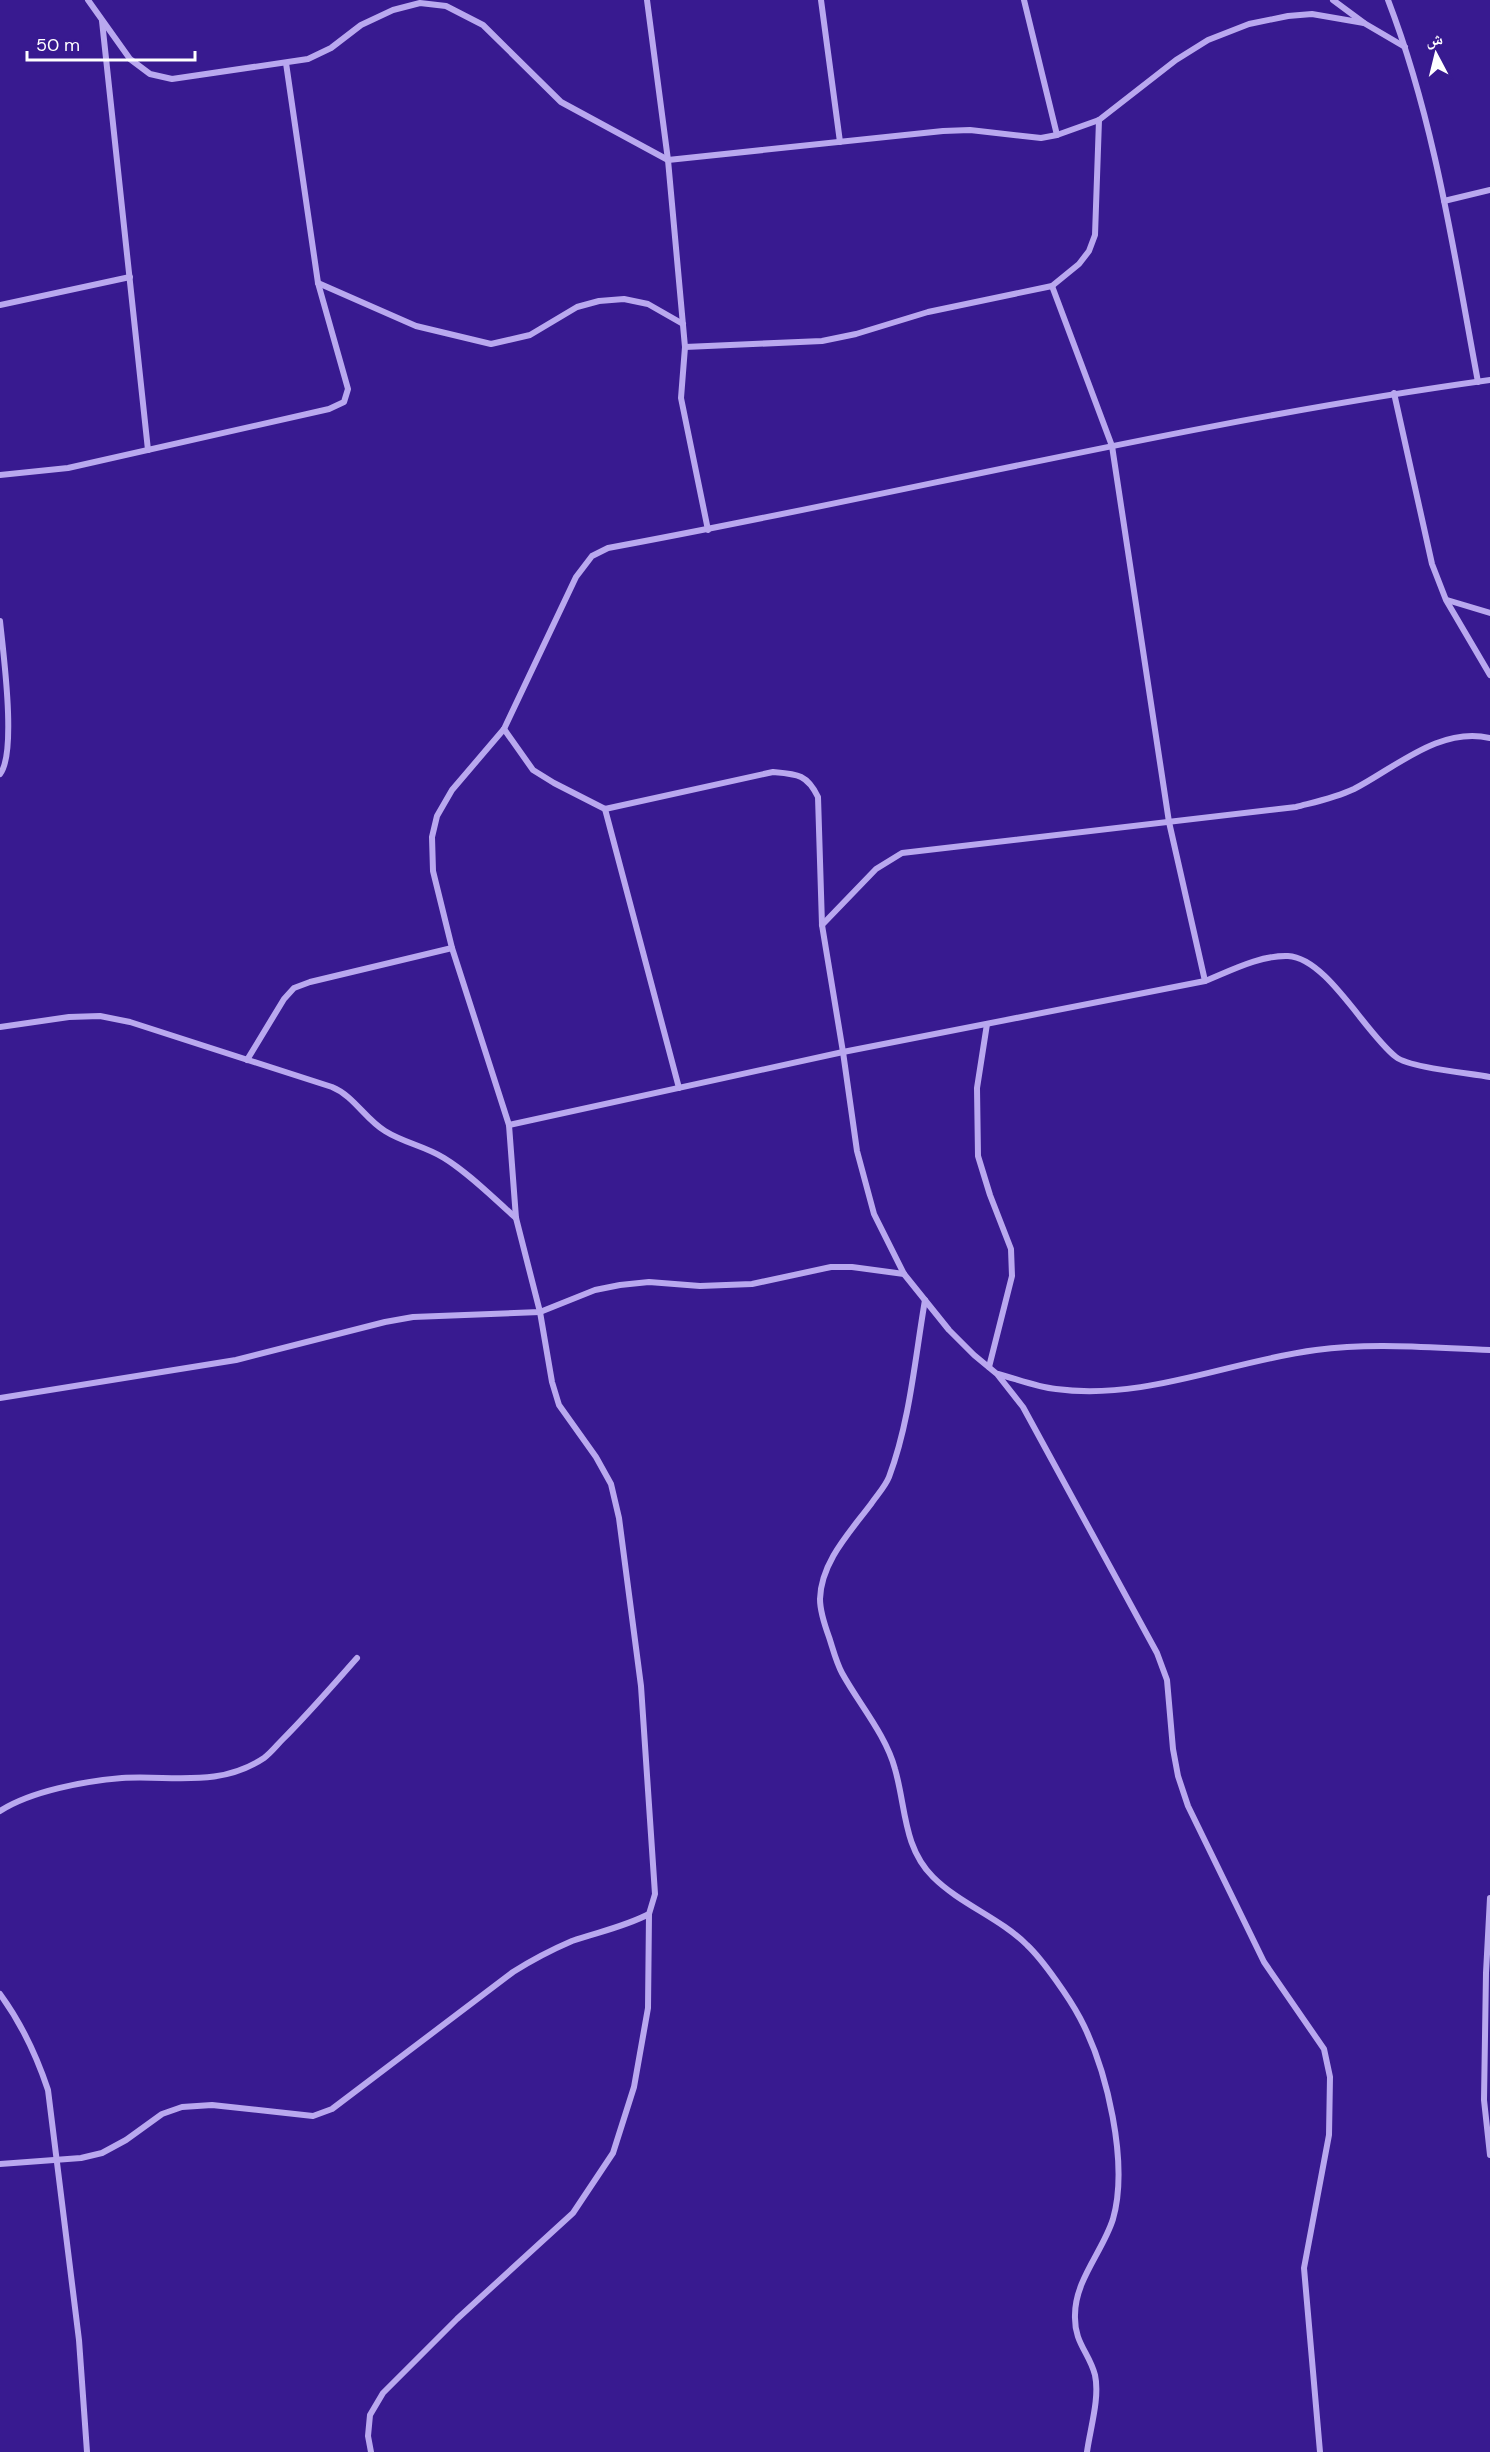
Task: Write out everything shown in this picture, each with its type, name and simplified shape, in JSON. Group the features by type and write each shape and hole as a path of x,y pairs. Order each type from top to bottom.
{"street":[{"path":"88,0 130,59 150,74 172,79 286,63 315,56 331,48 361,25 393,10 419,1 446,6 483,25 561,102 668,160 970,130 1041,138 1099,120 1176,60 1208,40 1249,24 1312,14 1364,23"},
{"path":"647,0 668,160 685,347 681,398 708,530"},
{"path":"821,0 840,142"},
{"path":"1024,0 1056,135"},
{"path":"1333,0 1364,23 1406,47"},
{"path":"1388,0 1406,47 1444,201 1478,382"},
{"path":"102,21 148,450"},
{"path":"0,475 68,468 329,409 344,402 348,389 318,283 286,63"},
{"path":"685,347 822,341 856,334 928,312 1052,286 1079,264 1089,251 1095,235 1099,120"},
{"path":"1444,201 1490,190"},
{"path":"0,305 130,276"},
{"path":"318,283 416,326 491,344 530,335 577,308 599,301 624,299 648,304 683,324"},
{"path":"1052,286 1112,446 1169,822 1205,981"},
{"path":"371,2452 368,2436 370,2415 383,2393 458,2319 573,2213 614,2153 634,2088 648,2008 649,1914 655,1894 641,1686 619,1518 611,1484 596,1456 559,1405 547,1360 540,1312 516,1218 509,1125 452,948 433,871 432,837 437,816 452,790 504,729 576,577 592,556 608,548 708,530 1112,446 1394,393 1490,380"},
{"path":"1394,393 1432,564 1446,600 1490,675"},
{"path":"1446,600 1490,614"},
{"path":"0,621 8,754 0,774"},
{"path":"504,729 533,770 605,808 773,772 797,774 811,783 818,797 822,926 857,1150 874,1214 904,1274 949,1330 974,1355 998,1374 1023,1407 1157,1653 1167,1680 1173,1749 1178,1776 1188,1806 1264,1962 1324,2049 1330,2077 1329,2135 1304,2268 1320,2452"},
{"path":"822,926 876,869 902,853 1296,807 1323,801 1352,790 1428,746 1454,738 1481,735 1490,738"},
{"path":"605,808 679,1088"},
{"path":"247,1060 284,999 294,988 310,982 452,948"},
{"path":"509,1125 843,1052 1205,981 1262,959 1288,956 1306,960 1326,977 1398,1059 1490,1077"},
{"path":"0,1027 69,1017 99,1016 130,1022 343,1091 383,1130 395,1137 425,1147 447,1160 516,1218"},
{"path":"987,1024 977,1088 978,1156 1011,1249 1012,1276 989,1367"},
{"path":"0,1398 236,1360 394,1320 413,1317 540,1312 595,1290 649,1282 700,1286 752,1284 831,1267 852,1267 904,1274"},
{"path":"925,1300 900,1441 887,1482 833,1554 824,1578 820,1600 826,1628 840,1670 882,1739 895,1768 905,1824 918,1860 935,1879 1027,1945 1065,1994 1081,2019 1103,2078 1116,2135 1119,2175 1113,2220 1078,2293 1074,2313 1077,2339 1095,2374 1087,2452"},
{"path":"998,1374 1054,1389 1093,1391 1137,1389 1274,1356 1329,1348 1363,1345 1490,1350"},
{"path":"0,1811 11,1803 66,1786 122,1778 179,1779 225,1776 264,1758 357,1658"},
{"path":"1490,1898 1484,2100 1490,2155"},
{"path":"0,2164 57,2160 102,2153 126,2140 162,2114 182,2107 212,2105 313,2116 332,2109 513,1972 546,1953 574,1941 630,1924 649,1914"},
{"path":"0,1994 17,2016 36,2052 48,2090 79,2340 87,2452"}]}
